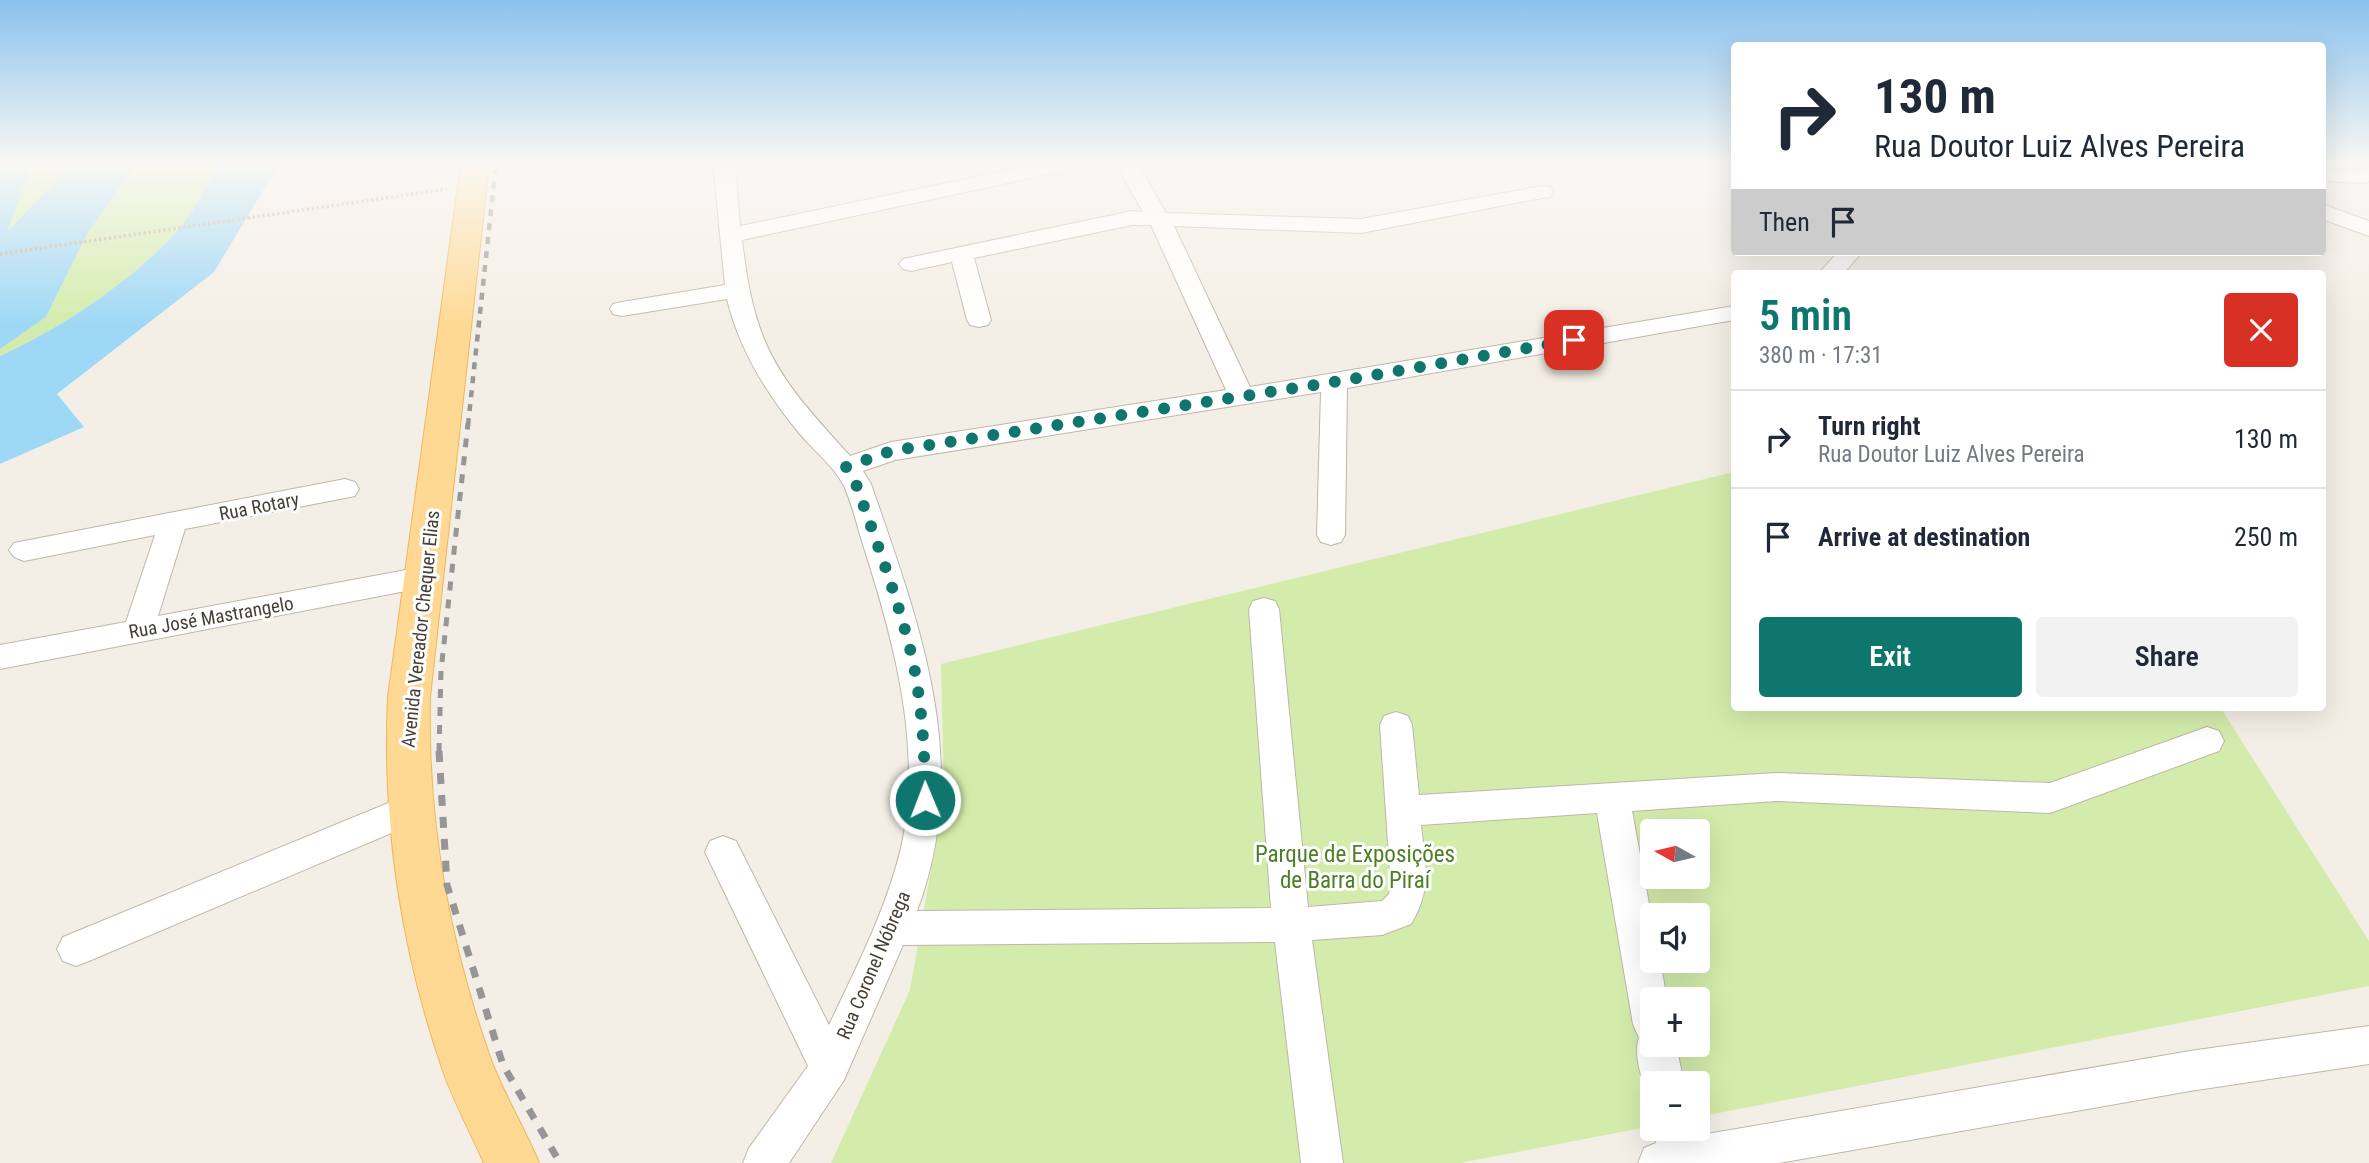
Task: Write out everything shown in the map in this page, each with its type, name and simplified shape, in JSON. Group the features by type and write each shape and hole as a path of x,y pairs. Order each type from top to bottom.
{"main road":[{"name":"Avenida Vereador Chequer Elias","path":"468,218 422,578 409,697 407,754 410,809 433,952 467,1066 512,1163"}],"street":[{"name":"Rua Coronel Nóbrega","path":"729,218 737,290 753,344 807,425 846,467 856,484 900,613 912,659 925,754 925,800 916,856 892,928 829,1068 764,1163"},
{"path":"731,235 798,218"},
{"path":"911,264 1116,220 1361,226 1404,218"},
{"path":"2341,218 2369,229"},
{"path":"1158,219 1184,267 1242,397"},
{"path":"961,253 979,320"},
{"path":"1834,270 1847,256"},
{"path":"622,309 737,290"},
{"path":"846,467 891,451 1334,382 1731,314"},
{"path":"1331,535 1334,382"},
{"name":"Rua Rotary","path":"24,550 345,489"},
{"path":"138,631 173,523"},
{"name":"Rua José Mastrangelo","path":"0,657 422,578"},
{"path":"1264,609 1291,925 1322,1163"},
{"path":"892,928 1291,925 1381,918 1398,912 1406,900 1409,886 1395,725"},
{"path":"1404,811 1776,787 2050,798 2207,741"},
{"path":"1612,798 1645,987"},
{"path":"76,949 410,809"},
{"path":"723,852 829,1068"},
{"path":"1671,1150 2369,1045"}],"path":[{"path":"0,254 242,218"}],"green space":[{"path":"12,218 20,218 6,233"},
{"path":"98,218 187,218 165,244 122,282 74,316 0,356 0,349 46,317 87,234"},
{"name":"Parque de Exposições de Barra do Piraí","path":"1731,473 1731,711 2223,711 2369,941 2369,986 1710,1115 1710,1071 1640,1071 1640,1128 1460,1163 831,1163 910,990 944,795 941,664"}],"water":[{"path":"0,218 12,218 7,232 20,218 98,218 87,234 46,317 0,349"},
{"path":"187,218 246,218 214,272 57,394 84,427 0,464 0,356 74,316 122,282"}],"railway":[{"path":"468,425 490,218"},
{"path":"439,751 441,671 468,423"},
{"path":"439,751 447,885 503,1065 560,1163"}],"route":[{"path":"925,800 925,754 912,659 897,602 856,484 846,467 891,451 1334,382 1574,340"}]}
